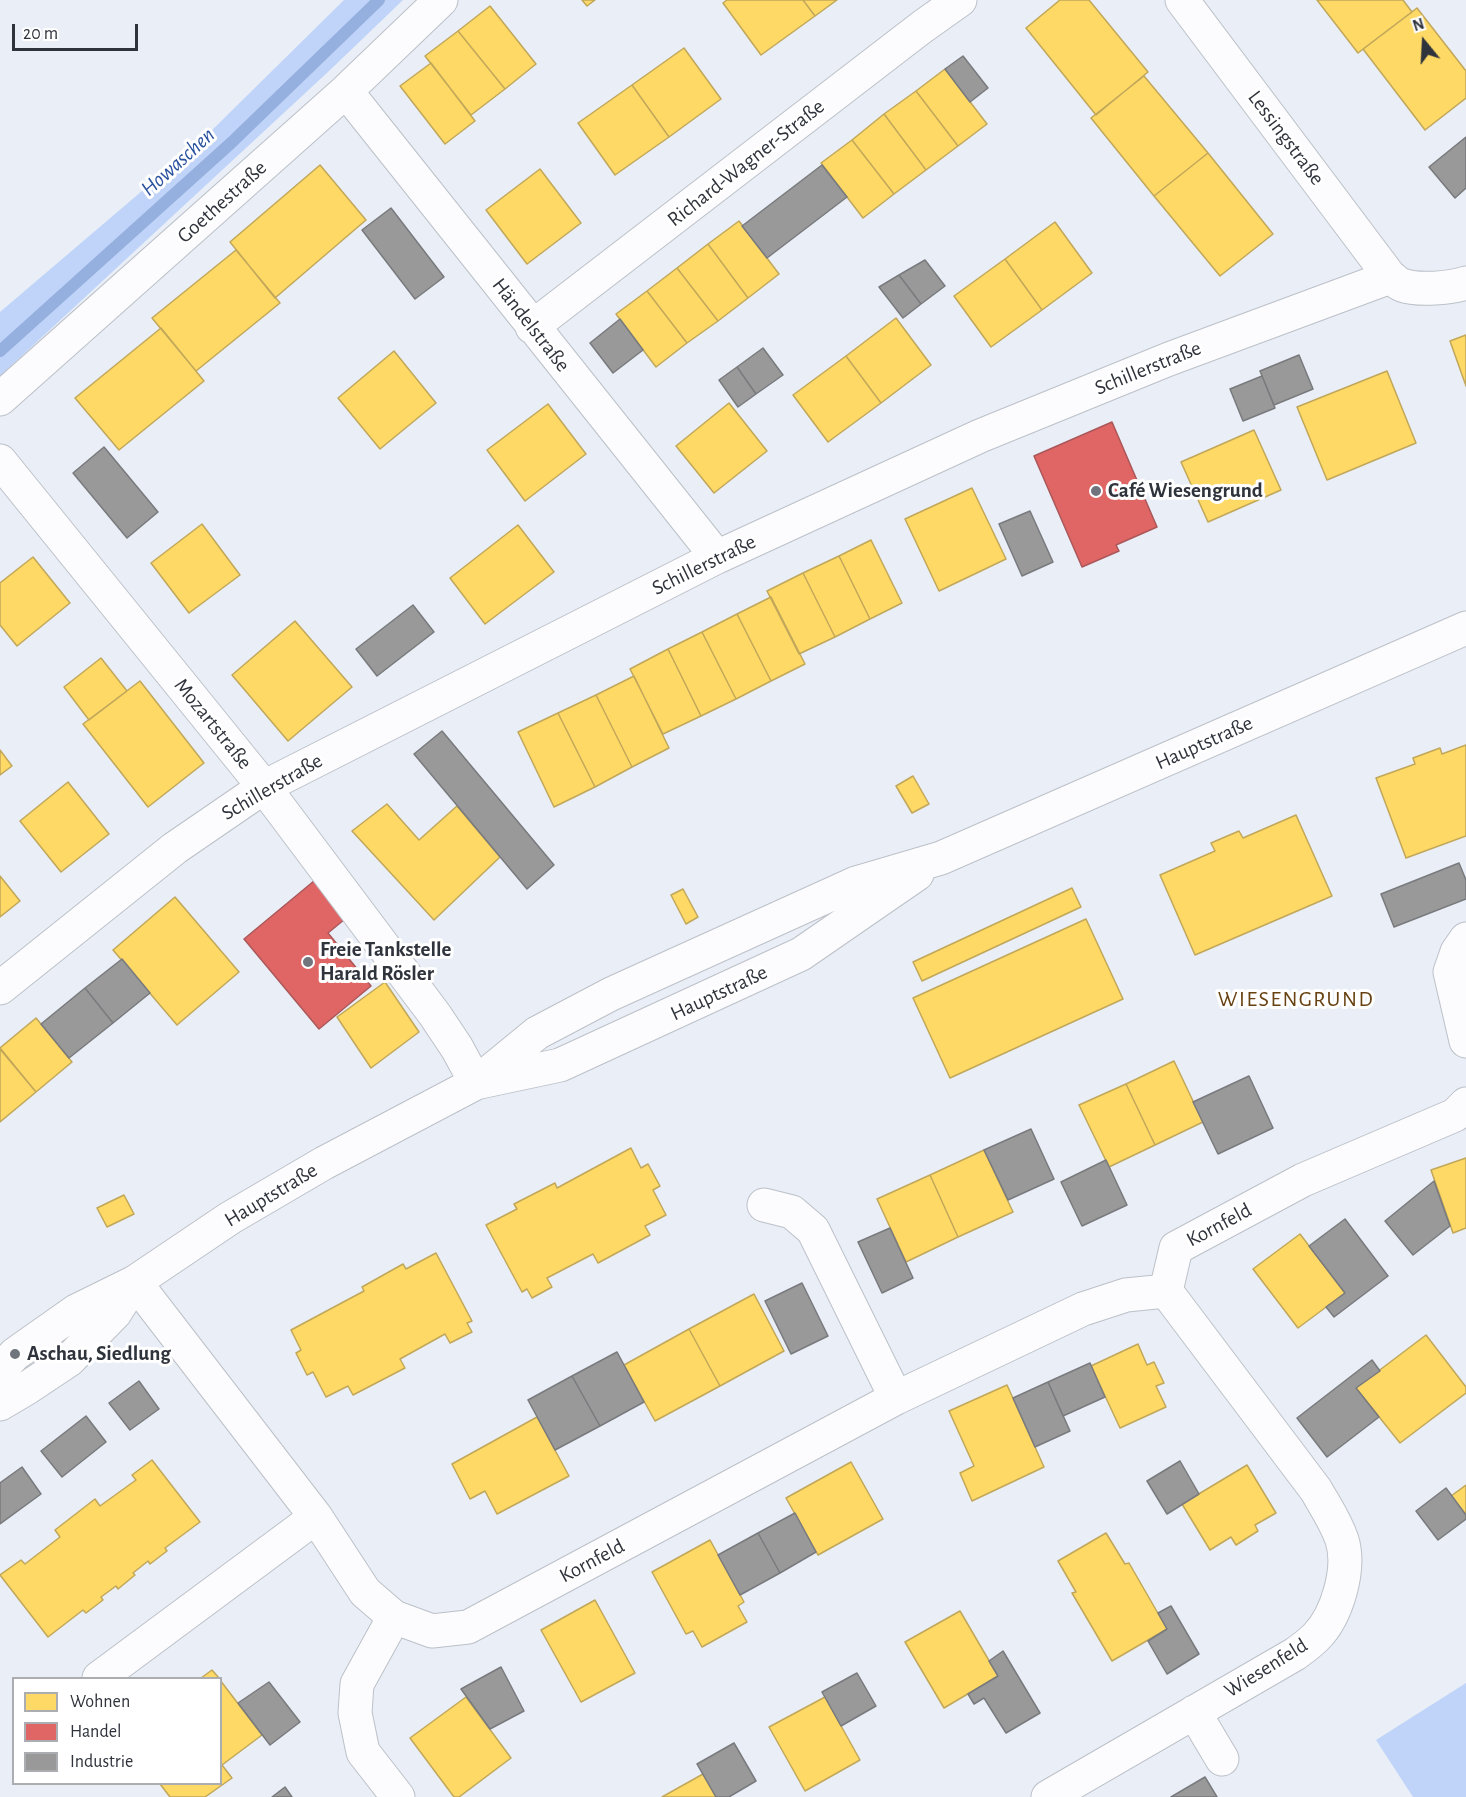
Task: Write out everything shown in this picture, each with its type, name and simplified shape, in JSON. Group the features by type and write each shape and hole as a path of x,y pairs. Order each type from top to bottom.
{"street":[{"name":"Goethestraße","path":"0,399 346,92 441,0"},
{"name":"Richard-Wagner-Straße","path":"532,327 960,0"},
{"name":"Lessingstraße","path":"1182,0 1390,277"},
{"name":"Händelstraße","path":"346,92 717,558"},
{"path":"1390,277 1402,285 1428,289 1466,283"},
{"name":"Schillerstraße","path":"0,988 175,848 264,787 717,558 980,436 1169,359 1390,277"},
{"name":"Mozartstraße","path":"0,461 264,787 435,1015 457,1048 476,1083"},
{"name":"Hauptstraße","path":"0,1370 15,1354 76,1311 135,1282 230,1218 324,1163 476,1083 537,1033 611,994 856,883 941,858 1466,628"},
{"name":"Hauptstraße","path":"476,1083 560,1065 792,959 941,858"},
{"path":"1466,939 1456,952 1450,972 1466,1041"},
{"name":"Kornfeld","path":"135,1282 316,1517 365,1592 394,1617 432,1631 468,1627 896,1398 1083,1309 1126,1295 1166,1290 1176,1248 1303,1180 1455,1115 1466,1104"},
{"path":"764,1205 792,1212 813,1230 896,1398"},
{"name":"Hauptstraße","path":"0,1404 69,1360 115,1313 135,1282"},
{"name":"Wiesenfeld","path":"1048,1797 1294,1654 1317,1636 1332,1616 1341,1589 1344,1571 1343,1542 1332,1516 1316,1490 1166,1290"},
{"path":"100,1677 316,1517"},
{"path":"394,1617 357,1684 355,1713 363,1752 398,1797"},
{"path":"1194,1712 1222,1759"}],"shaded area":[{"path":"344,0 403,0 0,376 0,312 203,139"},
{"path":"1466,1683 1466,1797 1413,1797 1376,1740"}],"building: Wohnen":[{"path":"582,0 595,0 587,6"},
{"path":"727,0 803,0 815,16 761,55 723,3"},
{"path":"803,0 837,0 815,16"},
{"path":"1060,0 1089,0 1148,72 1096,115 1026,28"},
{"path":"1317,0 1403,0 1412,12 1358,53"},
{"path":"490,6 536,64 505,89 458,31"},
{"path":"1417,8 1466,71 1466,98 1425,130 1363,49"},
{"path":"458,31 505,89 471,115 425,56"},
{"path":"684,48 721,99 669,137 632,85"},
{"path":"431,63 475,121 445,144 400,86"},
{"path":"945,69 987,124 958,146 916,91"},
{"path":"1144,76 1208,153 1154,196 1091,118"},
{"path":"632,85 669,137 615,175 578,123"},
{"path":"916,91 958,146 926,170 884,114"},
{"path":"884,114 926,170 894,194 852,140"},
{"path":"852,140 894,194 863,218 821,163"},
{"path":"1208,153 1273,234 1220,276 1154,196"},
{"path":"320,165 366,220 275,298 230,242"},
{"path":"540,169 581,223 527,264 486,210"},
{"path":"739,221 779,274 748,298 708,244"},
{"path":"1055,222 1092,273 1042,310 1005,259"},
{"path":"708,244 748,298 718,321 677,268"},
{"path":"236,250 280,303 196,371 152,318"},
{"path":"1005,259 1042,310 991,347 954,296"},
{"path":"677,268 718,321 687,343 647,291"},
{"path":"647,291 687,343 656,367 616,314"},
{"path":"896,318 931,365 881,403 846,356"},
{"path":"161,328 204,381 119,450 75,398"},
{"path":"1466,335 1466,386 1450,341"},
{"path":"394,351 436,403 380,449 338,398"},
{"path":"846,356 881,403 828,442 793,395"},
{"path":"1387,371 1416,443 1327,480 1297,407"},
{"path":"729,403 767,451 714,493 676,446"},
{"path":"548,404 586,454 525,501 487,450"},
{"path":"1254,430 1281,490 1208,522 1181,462"},
{"path":"972,488 1006,559 939,591 905,519"},
{"path":"202,524 240,575 189,613 151,563"},
{"path":"518,525 554,572 485,624 450,578"},
{"path":"871,540 902,603 870,619 839,556"},
{"path":"839,556 870,619 835,637 803,573"},
{"path":"33,557 70,603 17,646 0,625 0,583"},
{"path":"803,573 835,637 799,654 767,591"},
{"path":"771,597 805,664 771,681 737,614"},
{"path":"737,614 771,681 736,699 702,632"},
{"path":"295,621 352,687 288,741 232,675"},
{"path":"702,632 736,699 701,716 668,649"},
{"path":"668,649 701,716 663,734 630,669"},
{"path":"101,658 127,691 89,720 64,687"},
{"path":"634,676 669,748 632,767 596,695"},
{"path":"140,681 204,763 148,807 83,724"},
{"path":"596,695 632,767 595,787 558,713"},
{"path":"558,713 595,787 554,807 518,732"},
{"path":"1466,745 1466,836 1406,858 1376,778 1415,764 1413,758 1440,748 1442,754"},
{"path":"0,750 12,766 0,775"},
{"path":"913,776 929,804 912,813 896,786"},
{"path":"68,782 109,834 61,872 20,821"},
{"path":"387,804 419,840 457,806 500,857 434,920 352,831"},
{"path":"1296,815 1332,896 1195,955 1160,875 1215,851 1211,843 1239,831 1243,838"},
{"path":"0,876 20,901 0,917"},
{"path":"1072,888 1081,907 922,981 913,962"},
{"path":"683,889 698,917 686,924 671,895"},
{"path":"175,897 239,972 177,1025 113,950"},
{"path":"1086,919 1123,999 950,1078 913,998"},
{"path":"385,982 419,1032 371,1068 337,1017"},
{"path":"36,1018 72,1062 36,1092 0,1048"},
{"path":"0,1049 36,1092 0,1122"},
{"path":"1174,1061 1203,1122 1155,1145 1126,1084"},
{"path":"1126,1084 1155,1145 1109,1167 1079,1105"},
{"path":"631,1148 641,1168 648,1164 660,1186 653,1190 666,1215 645,1226 650,1235 598,1263 593,1254 547,1278 552,1287 532,1298 527,1289 522,1292 486,1225 517,1209 514,1204 555,1183 557,1188"},
{"path":"984,1150 1013,1212 958,1237 930,1175"},
{"path":"1466,1158 1466,1228 1453,1233 1431,1170"},
{"path":"930,1175 958,1237 906,1262 877,1199"},
{"path":"124,1195 134,1214 107,1227 97,1208"},
{"path":"1300,1234 1345,1293 1298,1328 1253,1269"},
{"path":"436,1253 472,1321 467,1323 472,1332 450,1343 445,1334 400,1359 405,1368 353,1395 348,1386 326,1397 313,1372 307,1375 296,1353 301,1350 291,1330 364,1291 362,1287 403,1264 406,1269"},
{"path":"754,1294 784,1351 720,1386 689,1329"},
{"path":"689,1329 720,1386 655,1421 624,1365"},
{"path":"1426,1335 1466,1387 1466,1393 1400,1443 1356,1388"},
{"path":"1138,1344 1147,1365 1154,1362 1164,1383 1156,1386 1166,1407 1120,1428 1091,1366"},
{"path":"1007,1385 1044,1467 972,1501 960,1473 974,1466 949,1411"},
{"path":"537,1417 569,1476 497,1514 485,1491 470,1499 452,1464"},
{"path":"152,1460 200,1522 165,1548 167,1551 150,1564 148,1561 133,1573 135,1575 118,1589 116,1586 101,1597 103,1600 86,1613 83,1610 48,1637 0,1575 21,1560 25,1564 60,1537 55,1530 95,1499 100,1506 136,1480 132,1475"},
{"path":"851,1462 883,1519 818,1555 786,1498"},
{"path":"1247,1465 1276,1513 1255,1525 1258,1531 1236,1545 1231,1537 1210,1550 1182,1504"},
{"path":"1466,1485 1466,1515 1451,1496"},
{"path":"1106,1533 1125,1564 1129,1563 1167,1629 1112,1661 1072,1593 1076,1592 1058,1561"},
{"path":"710,1540 744,1602 738,1606 747,1622 702,1647 693,1631 686,1634 652,1572"},
{"path":"595,1600 635,1673 581,1702 541,1630"},
{"path":"960,1611 998,1676 944,1708 905,1642"},
{"path":"212,1670 218,1677 202,1677"},
{"path":"222,1683 262,1735 222,1765"},
{"path":"466,1697 511,1758 459,1797 454,1797 410,1738"},
{"path":"825,1697 860,1760 805,1791 769,1727"},
{"path":"222,1765 232,1778 205,1797 170,1797 161,1785 222,1785"},
{"path":"703,1774 716,1797 662,1797"}],"building: Handel":[{"name":"Café Wiesengrund","path":"1112,422 1157,527 1116,545 1119,551 1082,567 1034,456"},
{"name":"Freie Tankstelle Harald Rösler","path":"320,876 351,914 328,933 371,986 319,1029 244,939"}],"building: Industrie":[{"path":"963,56 988,88 970,102 945,69"},
{"path":"1466,137 1466,188 1455,198 1429,167"},
{"path":"822,165 847,197 767,258 742,226"},
{"path":"391,208 444,277 415,299 362,230"},
{"path":"925,260 945,286 921,304 899,275"},
{"path":"899,275 921,304 903,318 879,287"},
{"path":"620,319 643,350 613,373 590,343"},
{"path":"763,348 783,375 756,394 737,367"},
{"path":"1299,355 1313,389 1274,405 1260,371"},
{"path":"737,367 756,394 738,407 719,380"},
{"path":"1262,376 1275,408 1243,421 1230,389"},
{"path":"104,447 158,512 127,538 73,473"},
{"path":"1030,511 1053,562 1022,576 999,524"},
{"path":"413,605 434,632 377,676 356,649"},
{"path":"442,731 554,865 527,889 414,754"},
{"path":"1459,863 1466,880 1466,899 1394,927 1381,894"},
{"path":"122,959 150,993 113,1023 85,988"},
{"path":"85,988 113,1023 69,1058 41,1024"},
{"path":"1249,1076 1273,1128 1218,1154 1193,1102"},
{"path":"1031,1129 1054,1179 1008,1200 984,1150"},
{"path":"1106,1160 1127,1205 1082,1226 1061,1182"},
{"path":"1434,1181 1450,1226 1413,1255 1385,1221"},
{"path":"1345,1219 1388,1276 1334,1317 1326,1307 1345,1293 1309,1246"},
{"path":"890,1228 913,1278 882,1293 858,1242"},
{"path":"802,1283 828,1336 791,1354 765,1301"},
{"path":"617,1352 644,1402 600,1426 572,1376"},
{"path":"1372,1360 1380,1371 1356,1388 1379,1417 1327,1457 1297,1418"},
{"path":"1090,1363 1105,1397 1063,1416 1048,1382"},
{"path":"572,1376 600,1426 555,1450 528,1400"},
{"path":"139,1381 159,1409 130,1430 109,1403"},
{"path":"1048,1382 1070,1431 1035,1447 1013,1398"},
{"path":"86,1416 106,1442 62,1477 41,1451"},
{"path":"1180,1461 1199,1494 1167,1514 1147,1481"},
{"path":"22,1467 41,1494 0,1524 0,1483"},
{"path":"1446,1488 1466,1515 1466,1519 1438,1540 1416,1511"},
{"path":"795,1513 816,1552 780,1573 758,1533"},
{"path":"758,1533 780,1573 740,1595 718,1555"},
{"path":"1171,1606 1199,1654 1167,1674 1148,1641 1167,1629 1158,1613"},
{"path":"1003,1651 1040,1713 1006,1733 984,1698 974,1704 968,1694 998,1676 989,1661"},
{"path":"501,1667 524,1711 490,1729 461,1689"},
{"path":"857,1673 876,1706 841,1726 822,1692"},
{"path":"269,1682 300,1722 270,1745 238,1703"},
{"path":"734,1743 756,1781 729,1797 716,1797 697,1764"},
{"path":"1205,1777 1217,1797 1171,1797"},
{"path":"285,1787 292,1797 272,1797"}],"waterway":[{"name":"Howaschen","path":"0,351 231,143 379,0"}],"place":[{"name":"Café Wiesengrund","path":"1096,491"},
{"name":"Freie Tankstelle Harald Rösler","path":"308,962"},
{"name":"Aschau, Siedlung","path":"15,1354"}],"district":[{"name":"WIESENGRUND","path":"1296,999"}]}
